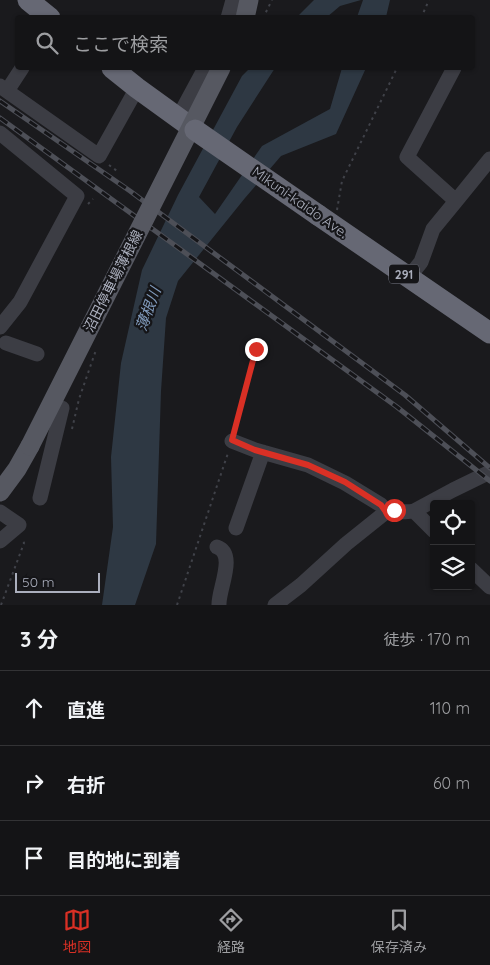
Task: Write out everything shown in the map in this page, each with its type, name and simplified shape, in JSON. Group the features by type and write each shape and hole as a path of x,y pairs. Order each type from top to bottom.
{"highway":[{"path":"28,0 46,15"},
{"name":"Mikuni-kaido Ave.","path":"114,70 186,124 490,333"}],"main road":[{"path":"246,15 249,0"},
{"name":"沼田停車場薄根線","path":"0,492 17,469 30,446 220,70"}],"street":[{"path":"229,15 234,0"},
{"path":"20,70 3,89 99,156 137,88"},
{"path":"186,124 204,70"},
{"path":"453,70 407,158 456,201"},
{"path":"0,133 77,196 20,302 0,326"},
{"path":"409,277 421,262 433,229 490,159"},
{"path":"2,345 37,354"},
{"path":"40,498 62,408"},
{"path":"232,440 263,452 308,465 345,482 381,505 386,512"},
{"path":"236,528 263,452"},
{"path":"276,605 386,512 394,510 405,513 414,511 490,472"},
{"path":"414,511 430,527"},
{"path":"0,512 19,525 0,541"},
{"path":"217,547 222,549 227,561 219,599 220,605"},
{"path":"475,573 490,587"}],"path":[{"path":"264,15 272,0"},
{"path":"422,15 429,0"},
{"path":"326,220 342,182 396,70"},
{"path":"72,428 97,348"},
{"path":"177,605 232,440 256,349"},
{"path":"1,605 24,543 19,525"}],"water":[{"path":"314,0 361,0 340,6 329,15 299,15"},
{"path":"363,0 390,0 386,15 358,15"},
{"name":"薄根川","path":"248,70 274,70 237,127 199,197 215,214 262,146 330,109 341,70 365,70 336,134 281,156 178,281 166,318 161,391 156,544 135,605 102,605 113,527 111,457 121,363 142,270 178,195 242,76"}],"railway":[{"path":"0,101 130,191 405,395 490,468"},
{"path":"0,118 397,407 490,481"}],"route":[{"path":"256,349 232,440 255,450 308,465 345,482 381,505 386,512 394,510"}]}
